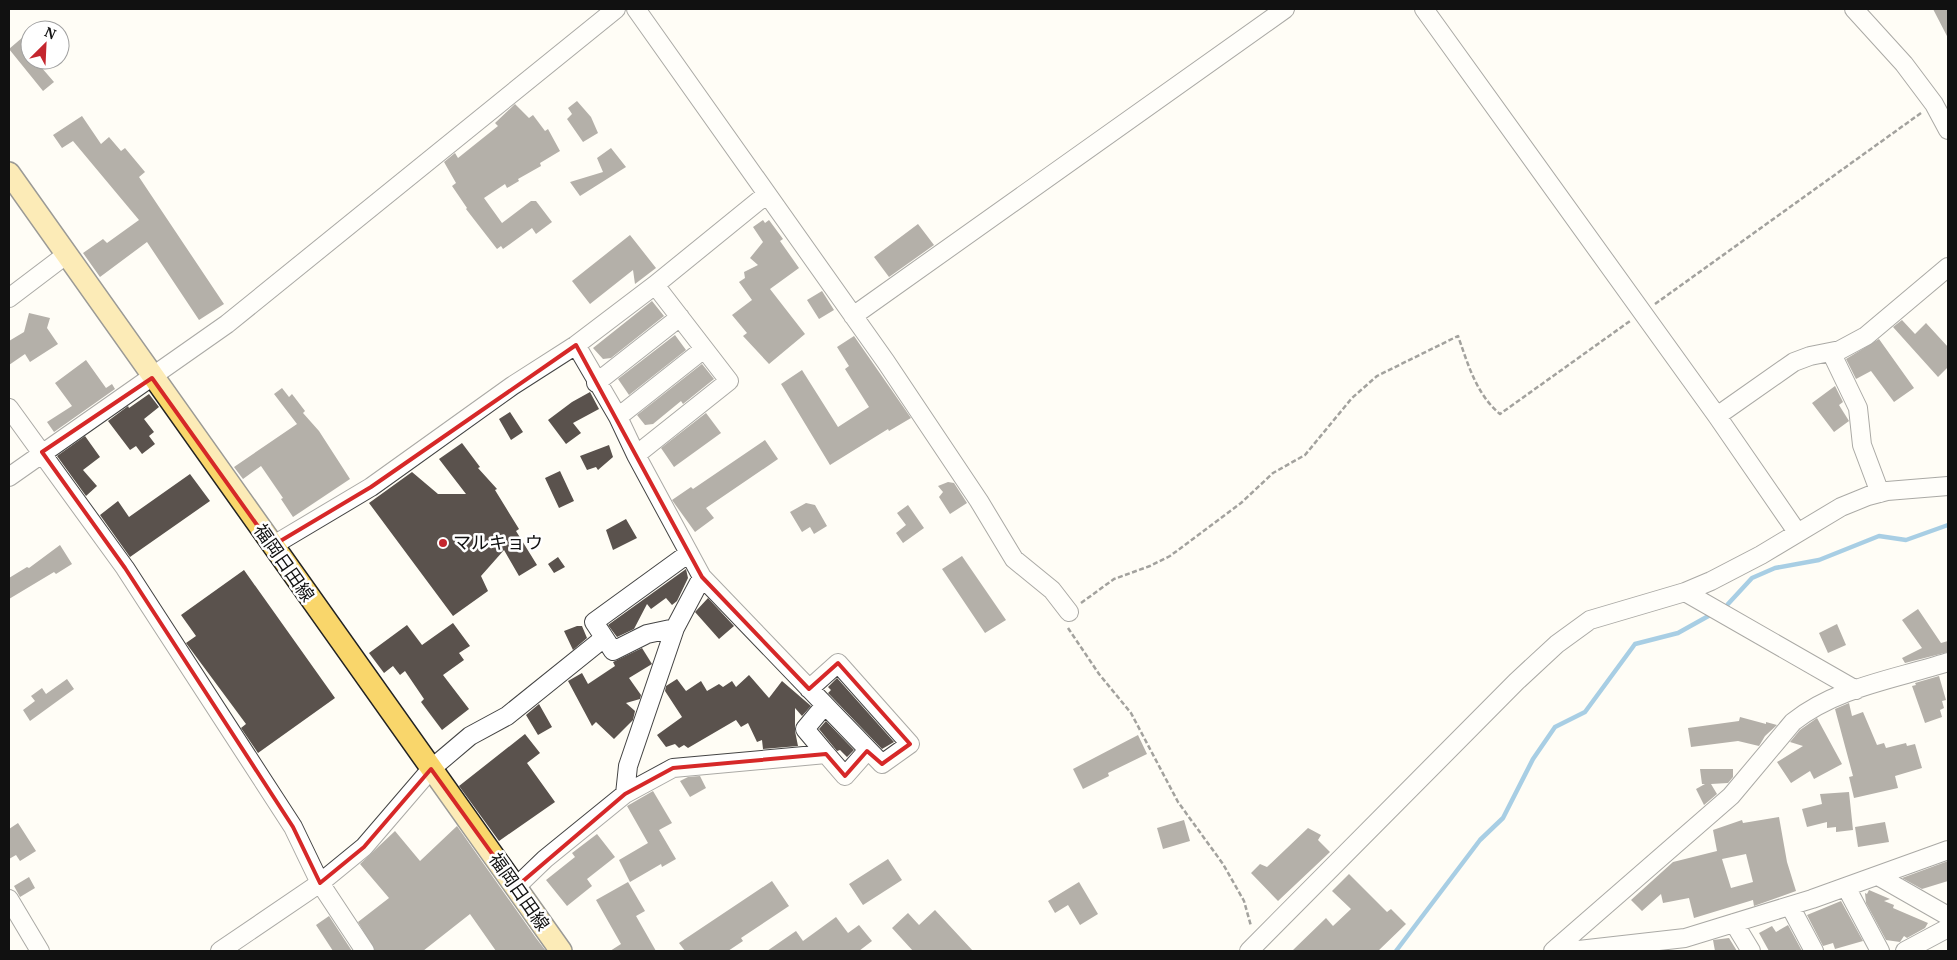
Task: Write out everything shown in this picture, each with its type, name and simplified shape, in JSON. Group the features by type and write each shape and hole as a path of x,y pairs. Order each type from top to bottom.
{"main road":[{"name":"福岡日田線","path":"9,173 152,378 561,951"}],"street":[{"path":"9,477 42,452 152,378 227,324 616,9"},
{"path":"636,9 921,414 1014,559 1052,590 1068,612"},
{"path":"853,316 1285,9"},
{"path":"1424,9 1643,312 1797,532"},
{"path":"1854,9 1904,64 1934,104 1948,130"},
{"path":"272,546 371,487 512,386 576,345 655,285 767,194"},
{"path":"9,298 67,254"},
{"path":"1717,416 1794,362 1810,356 1840,350 1866,336 1948,267"},
{"path":"636,455 729,382 655,285"},
{"path":"596,383 680,317"},
{"path":"576,345 596,383 618,417 636,455 702,577 809,689 825,704 867,752 882,764 910,744 838,663 809,689"},
{"path":"618,417 704,349"},
{"path":"1831,352 1858,408 1862,445 1880,493"},
{"path":"9,408 125,568 293,827 320,883 365,951"},
{"path":"1256,949 1517,681 1558,644 1590,620 1685,592 1748,562 1841,508 1880,493 1948,486"},
{"path":"675,628 647,634 613,651 594,622 689,552"},
{"path":"625,794 628,766 675,628 702,577"},
{"path":"1685,592 1856,690"},
{"path":"220,951 320,883 364,847 431,769 470,736 507,716 604,638"},
{"path":"1553,951 1731,796 1793,722 1834,696 1948,662"},
{"path":"825,704 806,730 845,776 867,752"},
{"path":"516,887 545,859 625,794 673,768 826,754"},
{"path":"1570,951 1696,944 1734,923 1846,887 1948,850"},
{"path":"1878,876 1948,916"},
{"path":"1846,887 1880,951"},
{"path":"9,899 40,951"},
{"path":"1790,906 1814,951"},
{"path":"1734,923 1750,951"},
{"path":"1905,951 1948,928"}],"path":[{"path":"1256,949 1244,901 1223,864 1178,802 1131,713 1100,674 1068,628 1068,612 1114,579 1150,566 1170,556 1241,503 1273,473 1304,455 1352,398 1377,376 1458,336 1475,380 1486,402 1500,414 1934,104"}],"highlighted area":[{"path":"576,345 702,577 809,689 838,663 910,744 882,764 867,751 845,776 826,754 673,768 625,794 516,887 431,769 364,847 320,883 293,827 125,568 42,452 152,378 272,546 371,487"}],"building":[{"path":"1933,9 1948,9 1948,38"},
{"path":"20,40 20,63 9,49"},
{"path":"26,70 44,70 54,82 43,91"},
{"path":"577,101 591,117 598,133 583,142 567,119 572,114 568,108"},
{"path":"515,104 529,118 533,115 545,131 548,129 560,151 540,163 541,166 518,179 519,181 507,188 505,184 484,198 502,223 531,201 536,201 552,222 536,234 532,228 503,249 501,246 497,249 466,209 452,186 456,183 444,162 455,153 458,158 498,126 495,123"},
{"path":"82,116 101,144 109,137 121,151 125,148 145,172 139,177 224,304 199,320 147,242 100,277 83,253 103,239 107,243 139,220 73,141 62,148 53,135"},
{"path":"611,148 626,167 580,196 570,182 603,172 597,158"},
{"path":"763,220 765,223 769,220 783,239 780,241 799,268 770,289 805,334 769,364 743,336 747,333 732,315 752,300 739,282 745,278 744,272 758,265 750,258 763,242 753,227"},
{"path":"918,224 934,245 889,277 874,257"},
{"path":"630,235 656,268 635,284 633,270 590,304 572,281"},
{"path":"822,291 834,310 819,319 807,300"},
{"path":"652,301 664,316 611,358 603,359 593,348"},
{"path":"29,313 50,318 47,328 58,344 30,362 25,354 9,365 9,341 24,332"},
{"path":"1902,320 1915,334 1926,323 1948,347 1948,367 1938,377 1893,327"},
{"path":"675,335 686,350 629,395 618,379"},
{"path":"854,336 911,418 889,431 888,429 830,465 781,384 802,370 838,427 869,407 845,369 849,366 837,347"},
{"path":"1879,339 1914,388 1894,402 1871,371 1856,379 1846,359"},
{"path":"86,360 106,388 112,384 115,389 54,432 47,422 72,406 55,383"},
{"path":"702,364 714,379 683,404 681,401 653,424 645,425 637,415"},
{"path":"1835,386 1843,402 1839,405 1849,421 1834,432 1812,403"},
{"path":"282,388 289,397 292,394 305,411 303,413 319,431 350,479 293,517 281,499 283,498 261,466 243,479 234,467 297,424 274,394"},
{"path":"590,392 599,409 573,423 581,433 566,444 548,420 572,402"},
{"path":"149,394 159,407 144,419 154,432 149,436 155,444 142,454 136,446 130,450 108,421 128,406 129,408"},
{"path":"510,412 523,432 511,440 499,419"},
{"path":"706,413 721,433 674,467 661,448"},
{"path":"85,436 100,457 83,470 97,486 86,496 57,456"},
{"path":"765,440 778,459 706,508 714,518 695,532 672,500 691,487 693,489"},
{"name":"マルキョウ","path":"462,443 480,467 478,468 497,489 495,490 519,529 516,531 537,565 519,576 504,550 481,576 488,591 453,616 369,503 412,472 438,494 466,494 439,459"},
{"path":"609,445 613,457 598,470 596,467 587,470 580,456"},
{"path":"560,471 574,501 559,508 545,478"},
{"path":"190,474 210,501 130,557 100,515 118,501 129,517"},
{"path":"948,482 954,483 967,503 950,514 939,497 943,492 938,486"},
{"path":"806,503 815,505 827,526 814,534 810,527 802,532 790,512"},
{"path":"908,505 924,528 903,543 896,533 906,525 897,513"},
{"path":"626,519 637,538 613,550 606,530"},
{"path":"60,545 72,564 56,574 54,572 9,599 9,578 27,567 29,568"},
{"path":"962,556 1006,620 985,633 942,569"},
{"path":"558,557 565,567 554,573 548,564"},
{"path":"686,569 688,578 677,601 672,605 666,598 651,609 647,604 634,629 617,637 608,625"},
{"path":"244,570 335,698 258,753 241,728 246,724 186,643 196,636 181,615"},
{"path":"708,598 734,626 719,639 695,612"},
{"path":"1918,609 1941,643 1948,641 1948,652 1905,663 1902,658 1922,648 1902,620"},
{"path":"453,623 470,646 459,653 464,660 443,675 469,709 442,730 421,702 424,699 405,671 400,675 393,666 384,673 369,653 407,625 422,645"},
{"path":"1837,624 1846,645 1828,653 1819,633"},
{"path":"582,626 587,638 573,650 564,631"},
{"path":"642,648 652,664 629,678 641,695 640,699 626,703 635,711 633,720 614,739 596,722 592,726 568,681 582,673 588,684 615,666 613,662"},
{"path":"749,675 769,698 782,681 811,706 802,716 795,708 795,731 798,746 763,749 762,740 757,742 748,723 741,727 736,720 688,748 684,745 679,748 675,744 666,747 657,735 682,717 665,691 666,686 677,679 686,691 701,681 707,691 719,684 723,687 732,681 736,687"},
{"path":"1939,676 1946,700 1942,701 1944,708 1940,710 1942,717 1925,723 1912,686 1916,685 1915,683"},
{"path":"837,678 894,742 882,749 828,693 831,690 828,687"},
{"path":"67,679 74,689 30,721 23,710 35,701 31,696 42,688 46,694"},
{"path":"1849,703 1852,716 1863,712 1877,745 1884,743 1886,748 1906,743 1907,746 1915,744 1922,768 1895,776 1898,788 1854,798 1849,777 1853,776 1835,709"},
{"path":"539,704 552,727 538,735 526,715"},
{"path":"1740,717 1777,725 1765,736 1759,746 1738,741 1691,747 1688,728 1739,721"},
{"path":"1817,718 1842,764 1814,779 1810,771 1791,783 1777,762 1803,746 1790,742 1800,730"},
{"path":"826,721 854,750 847,757 840,750 837,751 819,729"},
{"path":"525,734 540,753 527,763 555,802 499,841 459,786"},
{"path":"1138,735 1147,754 1108,773 1109,776 1083,789 1073,769"},
{"path":"1700,769 1733,769 1733,777 1728,783 1711,784 1717,794 1704,805 1696,789 1705,784 1702,784"},
{"path":"700,776 706,788 690,797 680,781 688,777"},
{"path":"653,791 672,823 659,830 676,859 662,867 661,864 630,882 619,860 648,843 627,806"},
{"path":"1849,792 1853,830 1836,832 1836,827 1827,828 1827,822 1807,827 1802,809 1822,804 1820,794"},
{"path":"1779,817 1787,862 1796,891 1754,906 1753,900 1694,918 1689,898 1663,903 1661,894 1642,911 1631,900 1673,862 1717,851 1713,830 1742,820 1743,823","holes":["1746,854 1753,882 1731,888 1722,859"]},
{"path":"1184,820 1190,841 1163,849 1157,828"},
{"path":"1885,822 1889,842 1858,847 1855,827"},
{"path":"18,823 36,851 20,861 16,855 9,859 9,829"},
{"path":"457,826 546,951 496,951 470,914 423,951 375,951 358,922 389,898 360,864 395,831 420,861"},
{"path":"1308,828 1321,835 1318,840 1330,852 1278,901 1251,873 1260,864 1267,867"},
{"path":"597,834 615,857 587,879 592,886 567,906 546,880 575,857 572,853"},
{"path":"888,859 902,880 863,905 849,884"},
{"path":"1948,861 1948,881 1922,889 1902,878"},
{"path":"1349,874 1387,912 1391,909 1406,924 1378,951 1292,951 1326,918 1333,926 1351,909 1332,891"},
{"path":"29,877 35,888 20,897 14,886"},
{"path":"772,881 789,906 741,938 743,941 728,951 685,951 679,943"},
{"path":"628,882 645,911 636,916 656,951 610,951 621,944 596,900"},
{"path":"1079,882 1098,914 1080,925 1068,905 1055,913 1048,901"},
{"path":"1869,890 1890,899 1884,901 1894,905 1893,908 1928,923 1925,928 1907,938 1904,936 1900,942 1886,940 1866,903 1865,893 1867,894"},
{"path":"1841,901 1863,941 1835,949 1833,943 1823,946 1807,915"},
{"path":"935,910 973,951 913,951 892,928 908,913 919,925"},
{"path":"329,916 352,951 333,951 316,925"},
{"path":"836,917 848,933 859,925 872,941 859,951 767,951 796,931 803,941"},
{"path":"1788,925 1802,951 1769,951 1759,933 1772,926 1776,932"},
{"path":"1729,938 1737,951 1715,951 1713,940"}],"waterway":[{"path":"1728,604 1752,578 1775,568 1819,560 1879,536 1906,540 1948,525"},
{"path":"1396,951 1480,840 1503,818 1533,759 1555,727 1585,712 1635,644 1678,633 1712,614"}],"place":[{"name":"マルキョウ","path":"443,543"}]}
